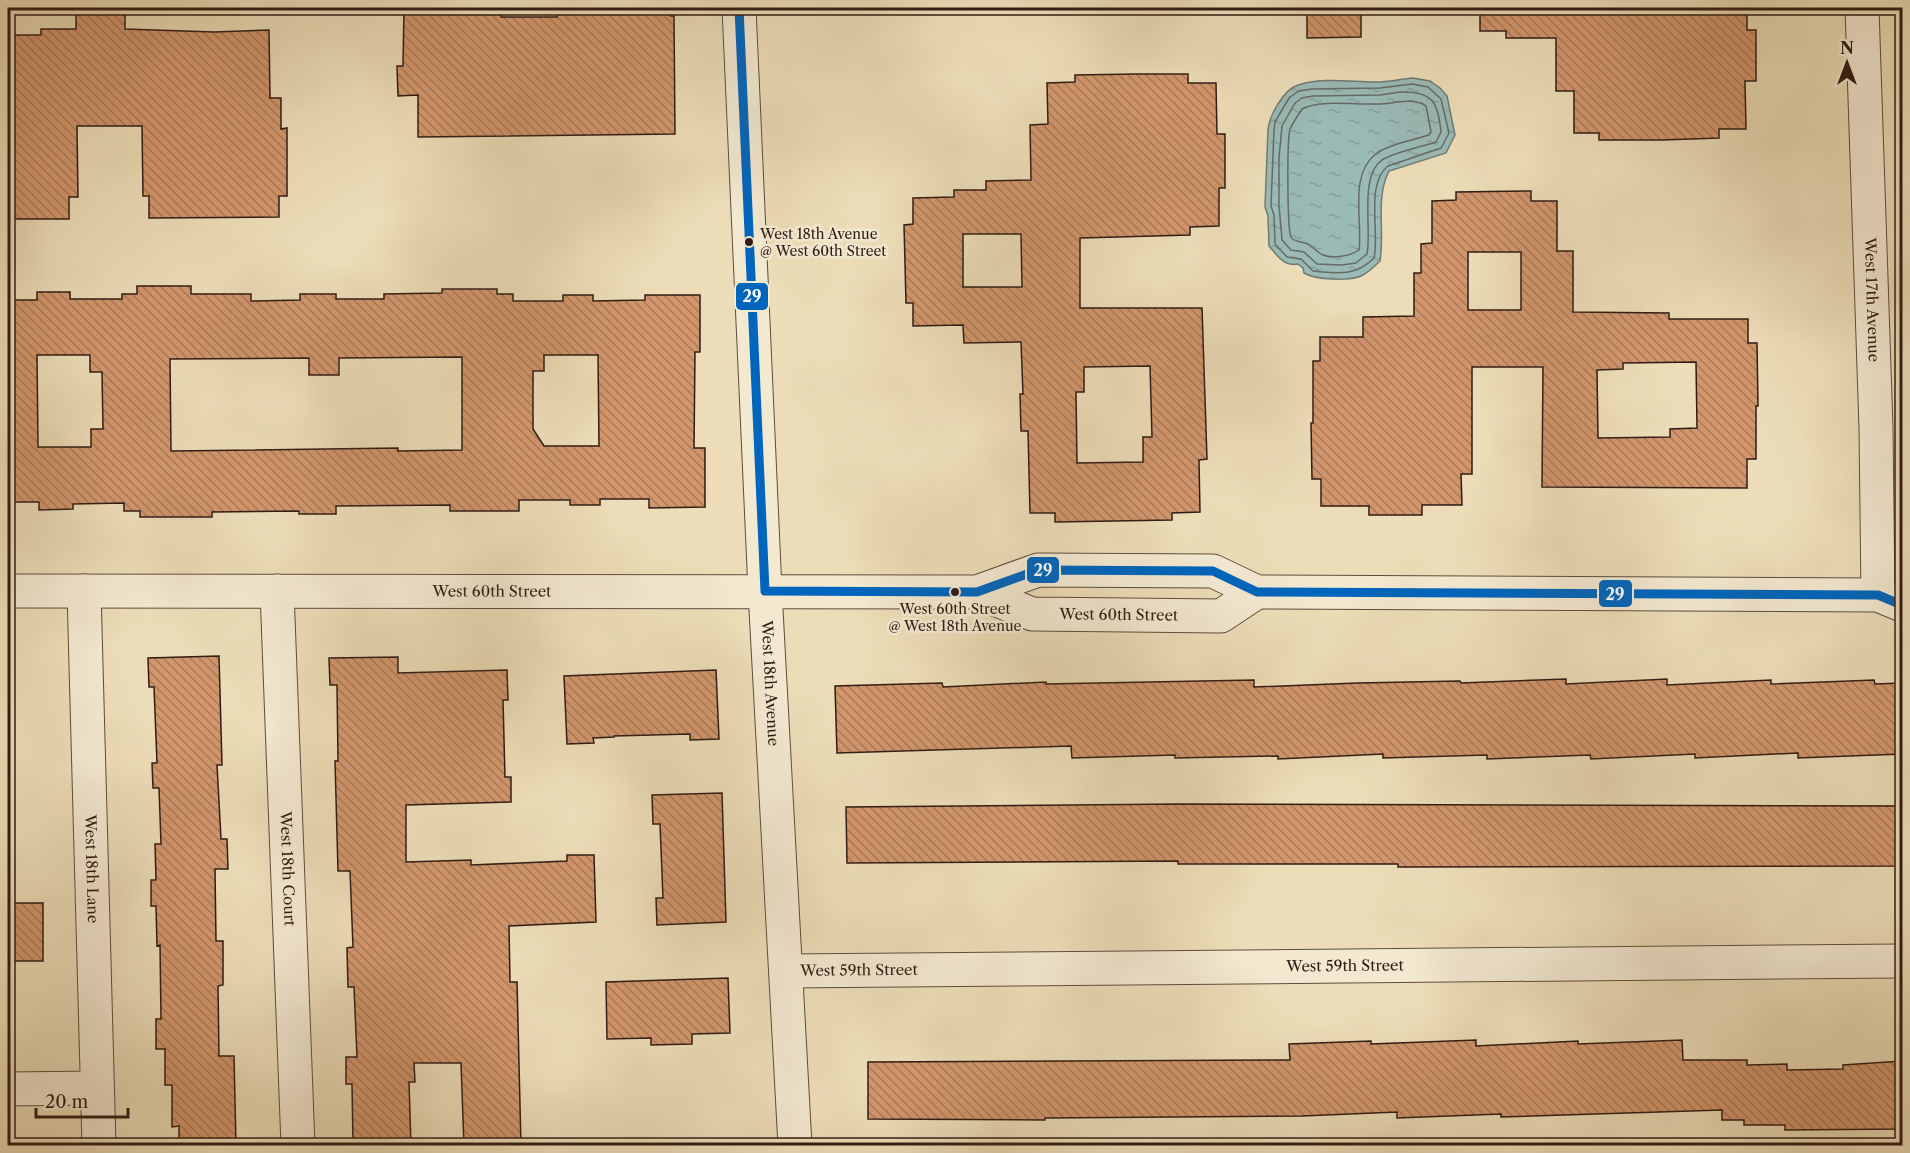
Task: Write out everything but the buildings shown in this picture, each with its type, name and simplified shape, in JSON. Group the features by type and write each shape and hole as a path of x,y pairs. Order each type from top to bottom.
{"street":[{"name":"West 18th Avenue","path":"739,8 765,591 795,1146"},
{"name":"West 17th Avenue","path":"1862,8 1876,428 1894,595"},
{"name":"West 60th Street","path":"8,591 977,592 1038,570 1050,570 1213,571 1257,592 1894,595"},
{"name":"West 18th Lane","path":"84,591 99,1146"},
{"name":"West 18th Court","path":"277,591 298,1146"},
{"name":"West 60th Street","path":"977,592 1032,614 1209,616 1221,616 1257,592"},
{"name":"West 59th Street","path":"787,971 1902,961"},
{"path":"19,1088 97,1088"}],"water":[{"path":"1413,78 1430,81 1447,96 1455,135 1446,153 1389,171 1382,192 1380,261 1361,276 1332,279 1309,275 1304,273 1303,268 1298,264 1289,264 1281,260 1269,246 1268,216 1265,207 1268,129 1274,110 1282,97 1292,88 1307,83 1381,82"}],"transit line":[{"name":"29","path":"739,8 765,591 977,592 1038,570 1213,571 1257,592 1878,595 1902,605"}],"place":[{"name":"West 18th Avenue @ West 60th Street","path":"749,242"},
{"name":"West 60th Street @ West 18th Avenue","path":"955,592"}]}
